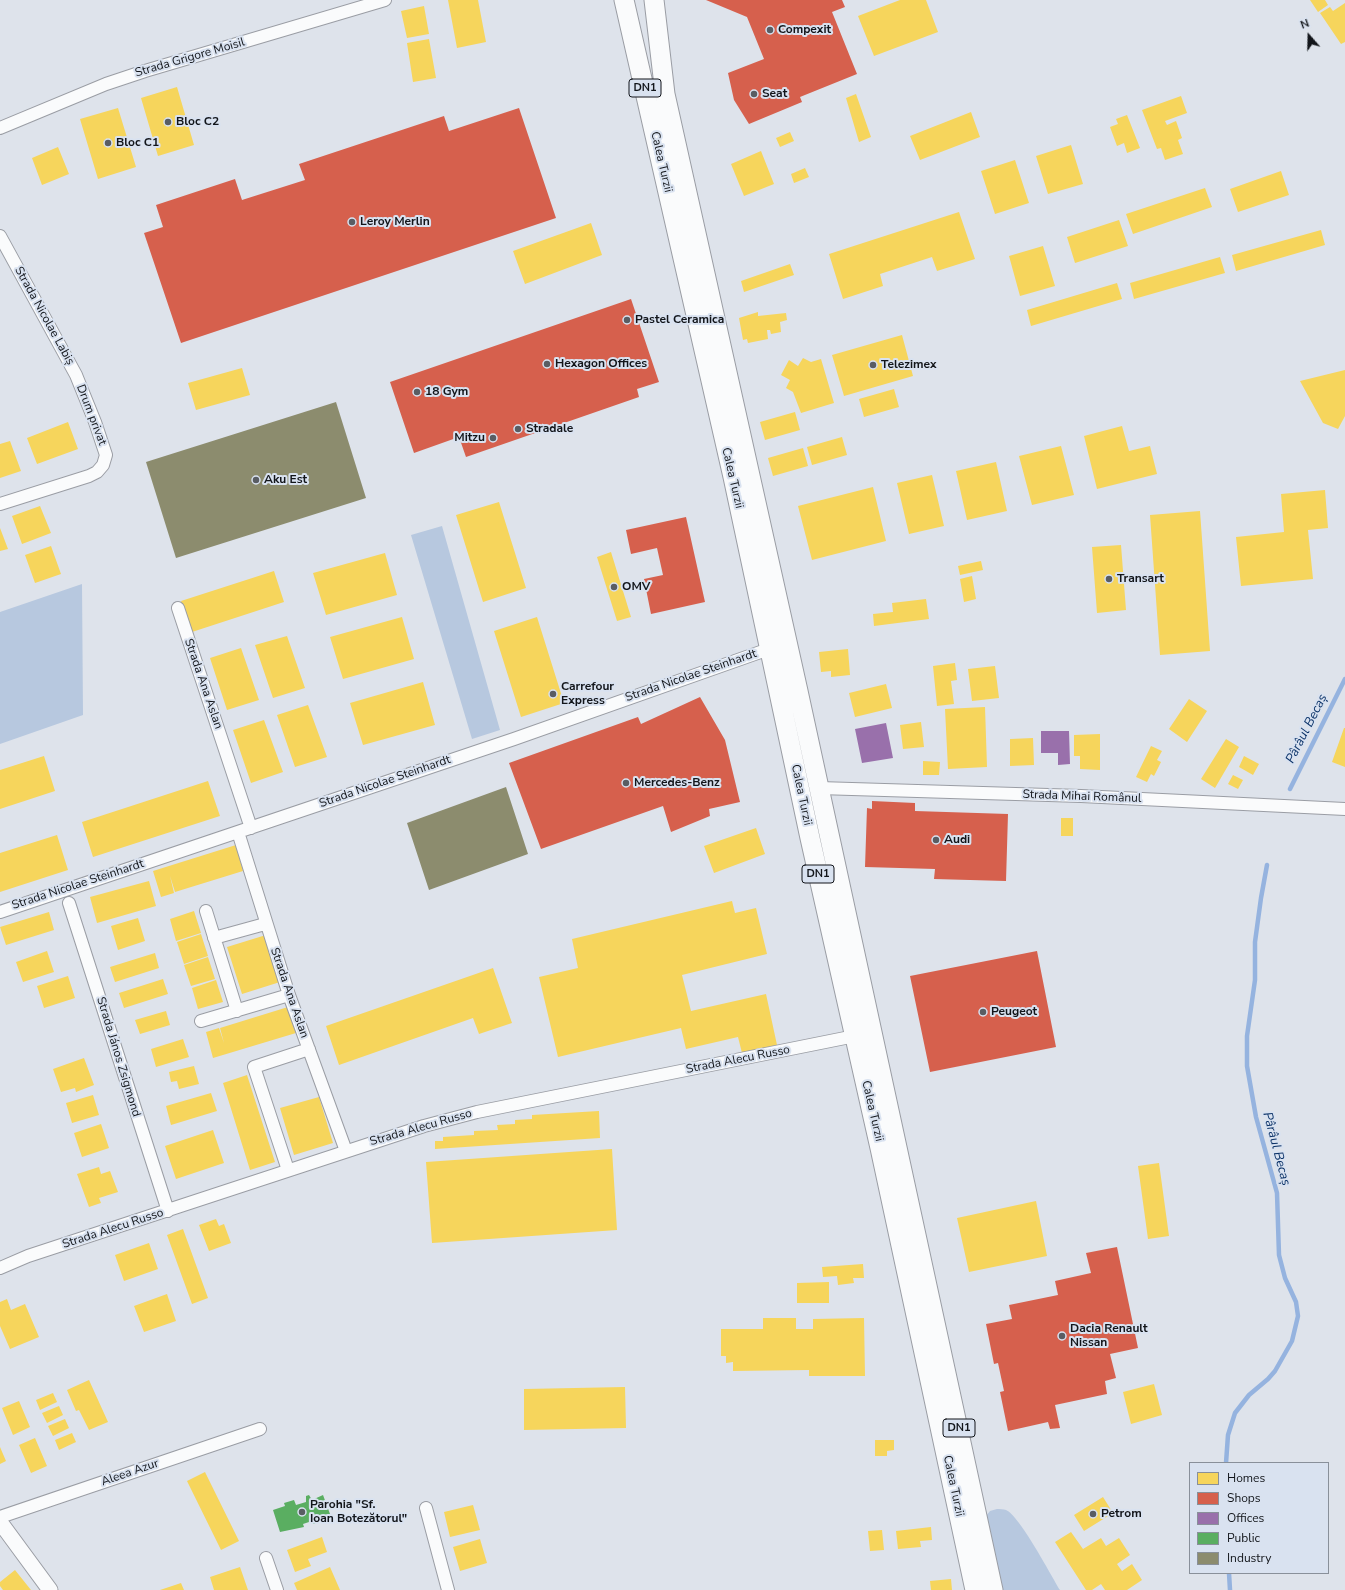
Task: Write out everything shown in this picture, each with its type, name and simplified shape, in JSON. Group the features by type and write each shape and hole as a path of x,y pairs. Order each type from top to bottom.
{"main road":[{"name":"Calea Turzii","path":"624,0 693,297 975,1590"},
{"name":"Calea Turzii","path":"654,0 665,94 819,788 993,1590"}],"street":[{"name":"Strada Grigore Moisil","path":"0,128 106,84 145,71 384,0"},
{"name":"Strada Nicolae Labiș","path":"0,236 76,375"},
{"name":"Drum privat","path":"0,504 89,476 101,469 104,465 106,454 76,375"},
{"name":"Strada Ana Aslan","path":"178,608 251,828"},
{"name":"Strada Nicolae Steinhardt","path":"0,912 514,739 769,649"},
{"name":"Strada Mihai Românul","path":"819,788 1081,796 1345,809"},
{"name":"Strada Ana Aslan","path":"238,832 265,924 289,995 346,1151"},
{"name":"Strada János Zsigmond","path":"70,903 168,1211"},
{"path":"206,911 237,1011"},
{"path":"214,938 265,924"},
{"path":"201,1021 289,995"},
{"name":"Strada Alecu Russo","path":"0,1268 28,1256 424,1126 477,1112 855,1036"},
{"path":"288,1170 254,1067 309,1049"},
{"name":"Aleea Azur","path":"0,1517 260,1429"},
{"path":"426,1508 448,1590"},
{"path":"0,1522 50,1590"},
{"path":"266,1558 277,1590"}],"shaded area":[{"path":"442,526 500,730 472,739 411,535"},
{"path":"82,584 83,715 0,744 0,612"},
{"path":"997,1509 1006,1510 1019,1522 1060,1590 1000,1590 986,1516 990,1511"}],"building: Homes":[{"path":"448,0 478,0 486,42 457,48"},
{"path":"900,0 926,0 938,32 874,56 858,16"},
{"path":"1310,0 1325,0 1328,5 1318,12"},
{"path":"1345,3 1345,42 1341,44 1320,13 1330,7 1333,11"},
{"path":"424,6 429,34 407,38 401,11"},
{"path":"429,39 436,78 413,82 407,43"},
{"name":"Bloc C2","path":"177,87 194,145 158,156 141,98"},
{"path":"856,94 871,137 859,142 846,98"},
{"path":"1181,96 1187,113 1165,121 1167,125 1176,121 1182,138 1178,140 1183,154 1165,160 1161,148 1157,149 1142,110"},
{"name":"Bloc C1","path":"118,108 136,167 98,179 80,119"},
{"path":"971,112 980,137 920,160 910,136"},
{"path":"1127,115 1140,148 1127,153 1124,143 1117,146 1110,127 1118,124 1116,119"},
{"path":"790,132 794,141 780,147 776,138"},
{"path":"1071,145 1083,184 1048,194 1036,156"},
{"path":"58,147 69,174 42,185 32,158"},
{"path":"761,151 774,184 744,196 731,164"},
{"path":"1015,160 1029,203 995,214 981,171"},
{"path":"805,168 809,177 794,183 791,174"},
{"path":"1281,171 1289,195 1238,212 1230,189"},
{"path":"1205,188 1212,207 1133,234 1126,214"},
{"path":"959,212 975,259 937,271 932,257 880,274 883,286 843,299 829,254"},
{"path":"1119,220 1128,246 1075,263 1067,237"},
{"path":"591,223 602,255 525,284 513,251"},
{"path":"1321,230 1325,245 1236,271 1232,255"},
{"path":"1043,246 1055,286 1020,296 1009,256"},
{"path":"1220,257 1225,273 1134,299 1130,283"},
{"path":"790,264 794,275 744,292 741,281"},
{"path":"1117,283 1122,299 1031,326 1027,310"},
{"path":"758,312 758,316 786,313 787,320 780,322 781,332 771,334 770,330 767,330 768,339 748,343 747,339 743,340 739,318"},
{"name":"Telezimex","path":"902,335 913,376 844,396 832,355"},
{"path":"803,358 811,362 821,359 834,403 801,413 793,392 786,388 790,380 781,375 789,360 798,366"},
{"path":"242,368 250,395 196,410 188,383"},
{"path":"1345,370 1345,416 1338,429 1323,423 1300,381"},
{"path":"894,389 899,407 864,417 859,399"},
{"path":"795,412 800,430 765,440 760,422"},
{"path":"68,422 78,449 37,464 27,438"},
{"path":"1122,426 1129,451 1150,446 1157,474 1097,489 1084,436"},
{"path":"842,437 847,455 812,465 807,447"},
{"path":"10,441 21,471 0,478 0,444"},
{"path":"1061,446 1074,495 1032,505 1019,456"},
{"path":"803,448 808,466 773,476 768,458"},
{"path":"996,462 1007,511 967,520 956,471"},
{"path":"932,475 944,526 909,534 897,483"},
{"path":"873,487 886,541 812,560 798,506"},
{"path":"1325,490 1328,528 1308,530 1313,579 1241,586 1236,537 1284,532 1281,494"},
{"path":"499,502 526,588 483,602 456,515"},
{"path":"40,506 51,533 22,544 12,516"},
{"path":"1200,511 1210,651 1160,655 1150,515"},
{"path":"0,528 8,549 0,551"},
{"name":"Transart","path":"1121,545 1126,610 1097,613 1092,547"},
{"path":"51,546 61,574 35,583 25,555"},
{"name":"OMV","path":"611,552 631,617 617,621 597,557"},
{"path":"385,553 397,595 326,615 313,573"},
{"path":"981,561 983,570 960,575 958,566"},
{"path":"274,571 284,602 192,632 181,601"},
{"path":"972,576 976,599 964,602 960,579"},
{"path":"926,599 929,619 874,626 873,614 893,612 892,603"},
{"path":"402,617 414,659 343,679 330,637"},
{"path":"537,617 564,703 521,717 494,631"},
{"path":"287,636 305,688 273,698 255,645"},
{"path":"241,648 259,700 227,710 210,658"},
{"path":"848,649 850,675 831,677 831,671 821,672 819,652"},
{"path":"955,663 957,680 951,681 954,704 937,706 933,666"},
{"path":"995,666 999,698 972,701 968,669"},
{"path":"423,682 435,725 363,745 350,703"},
{"path":"886,684 892,708 855,717 849,693"},
{"path":"1189,699 1207,711 1187,742 1169,729"},
{"path":"308,705 327,757 295,767 277,715"},
{"path":"985,707 987,767 948,769 945,709"},
{"path":"264,720 283,772 251,783 233,730"},
{"path":"921,722 924,747 903,749 900,725"},
{"path":"1345,728 1345,767 1332,762"},
{"path":"1100,734 1100,770 1080,769 1080,756 1074,756 1074,735"},
{"path":"1033,738 1034,765 1010,766 1010,739"},
{"path":"1226,739 1239,747 1215,788 1201,779"},
{"path":"1151,746 1162,751 1157,760 1161,762 1154,776 1151,774 1147,782 1136,777"},
{"path":"44,756 55,791 0,809 0,770"},
{"path":"1244,756 1259,764 1253,775 1239,767"},
{"path":"923,761 940,762 939,775 923,775"},
{"path":"1233,775 1243,780 1238,789 1228,784"},
{"path":"208,781 220,816 93,857 82,822"},
{"path":"1061,818 1073,818 1073,836 1061,836"},
{"path":"756,828 765,854 714,873 704,846"},
{"path":"57,835 68,870 0,892 0,853"},
{"path":"236,845 243,871 175,892 170,876 174,893 161,897 153,871"},
{"path":"149,881 156,906 97,923 90,897"},
{"path":"732,901 735,913 756,908 767,954 682,975 691,1011 766,994 777,1045 742,1053 738,1037 686,1049 681,1028 558,1057 539,977 578,968 572,939"},
{"path":"194,911 201,933 176,941 170,919"},
{"path":"49,912 54,930 6,945 0,927"},
{"path":"138,918 145,941 118,950 111,926"},
{"path":"201,934 208,956 184,964 177,942"},
{"path":"266,935 280,982 242,994 227,947"},
{"path":"47,951 54,972 23,982 16,962"},
{"path":"155,953 159,968 115,982 110,967"},
{"path":"208,957 215,979 191,986 184,965"},
{"path":"493,968 512,1023 479,1034 473,1018 339,1065 326,1026"},
{"path":"68,976 75,998 44,1008 37,986"},
{"path":"163,979 168,994 124,1008 119,993"},
{"path":"216,980 223,1002 198,1009 192,988"},
{"path":"288,1007 296,1033 213,1058 206,1032 219,1028 224,1043 220,1028"},
{"path":"166,1011 170,1025 140,1034 135,1020"},
{"path":"183,1039 189,1057 156,1067 151,1049"},
{"path":"84,1058 94,1085 76,1092 75,1088 61,1092 53,1069"},
{"path":"194,1066 199,1084 179,1089 177,1081 171,1082 169,1072"},
{"path":"247,1075 275,1162 250,1170 223,1083"},
{"path":"211,1093 217,1111 171,1125 166,1106"},
{"path":"93,1095 99,1115 72,1123 66,1103"},
{"path":"319,1097 333,1143 294,1155 280,1108"},
{"path":"599,1111 600,1138 435,1149 435,1141 443,1141 443,1137 474,1135 474,1131 498,1130 497,1125 515,1124 515,1120 532,1119 532,1115"},
{"path":"101,1124 109,1148 82,1157 74,1133"},
{"path":"213,1130 224,1163 176,1179 165,1146"},
{"path":"612,1149 617,1230 432,1243 426,1162"},
{"path":"1159,1163 1169,1236 1148,1239 1138,1166"},
{"path":"99,1167 101,1174 110,1171 118,1192 99,1198 101,1203 89,1207 77,1174"},
{"path":"1036,1201 1047,1256 969,1272 957,1218"},
{"path":"216,1219 219,1226 224,1224 231,1243 209,1251 199,1225"},
{"path":"183,1229 208,1298 192,1304 167,1235"},
{"path":"149,1243 158,1269 124,1281 115,1255"},
{"path":"863,1264 864,1278 853,1278 854,1283 838,1285 837,1276 823,1277 822,1267"},
{"path":"829,1282 829,1303 797,1303 797,1283"},
{"path":"167,1294 176,1321 144,1332 134,1306"},
{"path":"7,1299 11,1310 25,1304 39,1337 10,1349 0,1326 0,1302"},
{"path":"763,1318 796,1318 796,1329 813,1329 813,1319 864,1318 865,1376 809,1376 809,1370 733,1371 733,1362 726,1363 726,1356 721,1356 721,1329 763,1329"},
{"path":"89,1380 108,1422 89,1430 79,1410 76,1411 67,1390"},
{"path":"1154,1384 1162,1415 1131,1424 1123,1392"},
{"path":"625,1387 626,1428 524,1430 524,1389"},
{"path":"53,1393 57,1402 40,1410 36,1400"},
{"path":"19,1401 30,1427 13,1435 2,1408"},
{"path":"59,1406 63,1415 47,1423 42,1413"},
{"path":"65,1419 69,1428 53,1436 48,1426"},
{"path":"72,1433 76,1442 59,1450 55,1440"},
{"path":"35,1438 47,1466 31,1473 19,1445"},
{"path":"875,1440 894,1440 894,1450 887,1451 887,1456 875,1456"},
{"path":"0,1447 6,1461 0,1464"},
{"path":"205,1472 239,1541 221,1550 187,1481"},
{"name":"Petrom","path":"1103,1497 1113,1513 1084,1531 1074,1515"},
{"path":"473,1505 480,1530 450,1537 444,1512"},
{"path":"931,1527 932,1540 920,1541 921,1547 898,1549 896,1531"},
{"path":"882,1530 884,1550 870,1551 868,1531"},
{"path":"1071,1532 1083,1549 1101,1538 1106,1546 1119,1538 1130,1555 1117,1564 1122,1571 1132,1564 1142,1580 1127,1590 1105,1590 1101,1584 1092,1590 1086,1590 1055,1542"},
{"path":"322,1537 327,1552 308,1559 311,1566 295,1572 287,1550"},
{"path":"480,1539 487,1563 460,1571 453,1547"},
{"path":"240,1567 248,1590 214,1590 210,1577"},
{"path":"330,1567 340,1590 297,1590 294,1583"},
{"path":"15,1570 31,1590 3,1590 0,1586 0,1582"},
{"path":"951,1579 952,1590 931,1590 930,1581"},
{"path":"181,1583 184,1590 160,1590"}],"building: Shops":[{"path":"706,0 842,0 845,7 832,12 857,74 800,97 802,102 749,124 734,100 728,73 764,59 747,17"},
{"name":"Leroy Merlin","path":"519,108 556,218 181,343 144,233 163,227 156,205 235,179 242,200 305,180 299,164 444,116 449,131"},
{"name":"Hexagon Offices","path":"631,299 659,382 637,389 639,397 466,457 459,437 414,453 390,382"},
{"name":"OMV","path":"686,517 705,602 651,614 644,579 663,575 657,548 631,554 626,530"},
{"name":"Mercedes-Benz","path":"700,697 725,740 740,802 709,809 710,816 671,832 663,806 541,849 509,763 638,717 641,724"},
{"name":"Audi","path":"872,801 915,803 915,811 1008,814 1006,881 934,879 935,869 865,867 867,808 872,809"},
{"name":"Peugeot","path":"1037,951 1056,1047 930,1072 910,976"},
{"name":"Dacia Renault Nissan","path":"1117,1247 1138,1348 1110,1354 1116,1378 1105,1381 1107,1394 1055,1405 1060,1428 1050,1429 1048,1422 1008,1431 1000,1392 1004,1391 998,1363 994,1364 986,1324 1012,1319 1009,1305 1058,1295 1055,1281 1091,1273 1086,1253"}],"building: Offices":[{"path":"886,723 893,758 862,763 855,729"},
{"path":"1041,731 1069,731 1070,764 1058,765 1058,753 1041,753"}],"building: Public":[{"path":"309,1495 312,1500 323,1495 330,1514 318,1519 318,1523 313,1524 312,1521 303,1524 304,1527 280,1532 273,1510 285,1506 284,1503 294,1500 296,1505 306,1502 306,1496"}],"building: Industry":[{"name":"Aku Est","path":"336,402 366,498 176,558 146,462"},
{"path":"506,787 528,854 429,890 407,823"}],"waterway":[{"name":"Pârâul Becaș","path":"1290,789 1345,679"},
{"name":"Pârâul Becaș","path":"1226,1462 1228,1435 1235,1413 1249,1395 1275,1371 1292,1341 1298,1316 1296,1302 1285,1278 1279,1255 1277,1193 1256,1117 1247,1066 1247,1036 1255,980 1255,942 1267,865"},
{"name":"Pârâul Becaș","path":"1229,1574 1230,1590"}],"place":[{"name":"Compexit","path":"770,30"},
{"name":"Seat","path":"754,94"},
{"name":"Bloc C2","path":"168,122"},
{"name":"Bloc C1","path":"108,143"},
{"name":"Leroy Merlin","path":"352,222"},
{"name":"Pastel Ceramica","path":"627,320"},
{"name":"Hexagon Offices","path":"547,364"},
{"name":"Telezimex","path":"873,365"},
{"name":"18 Gym","path":"417,392"},
{"name":"Stradale","path":"518,429"},
{"name":"Mitzu","path":"493,438"},
{"name":"Aku Est","path":"256,480"},
{"name":"Transart","path":"1109,579"},
{"name":"OMV","path":"614,587"},
{"name":"Carrefour Express","path":"553,694"},
{"name":"Mercedes-Benz","path":"626,783"},
{"name":"Audi","path":"936,840"},
{"name":"Peugeot","path":"983,1012"},
{"name":"Dacia Renault Nissan","path":"1062,1336"},
{"name":"Parohia \"Sf. Ioan Botezătorul\"","path":"302,1512"},
{"name":"Petrom","path":"1093,1514"}]}
